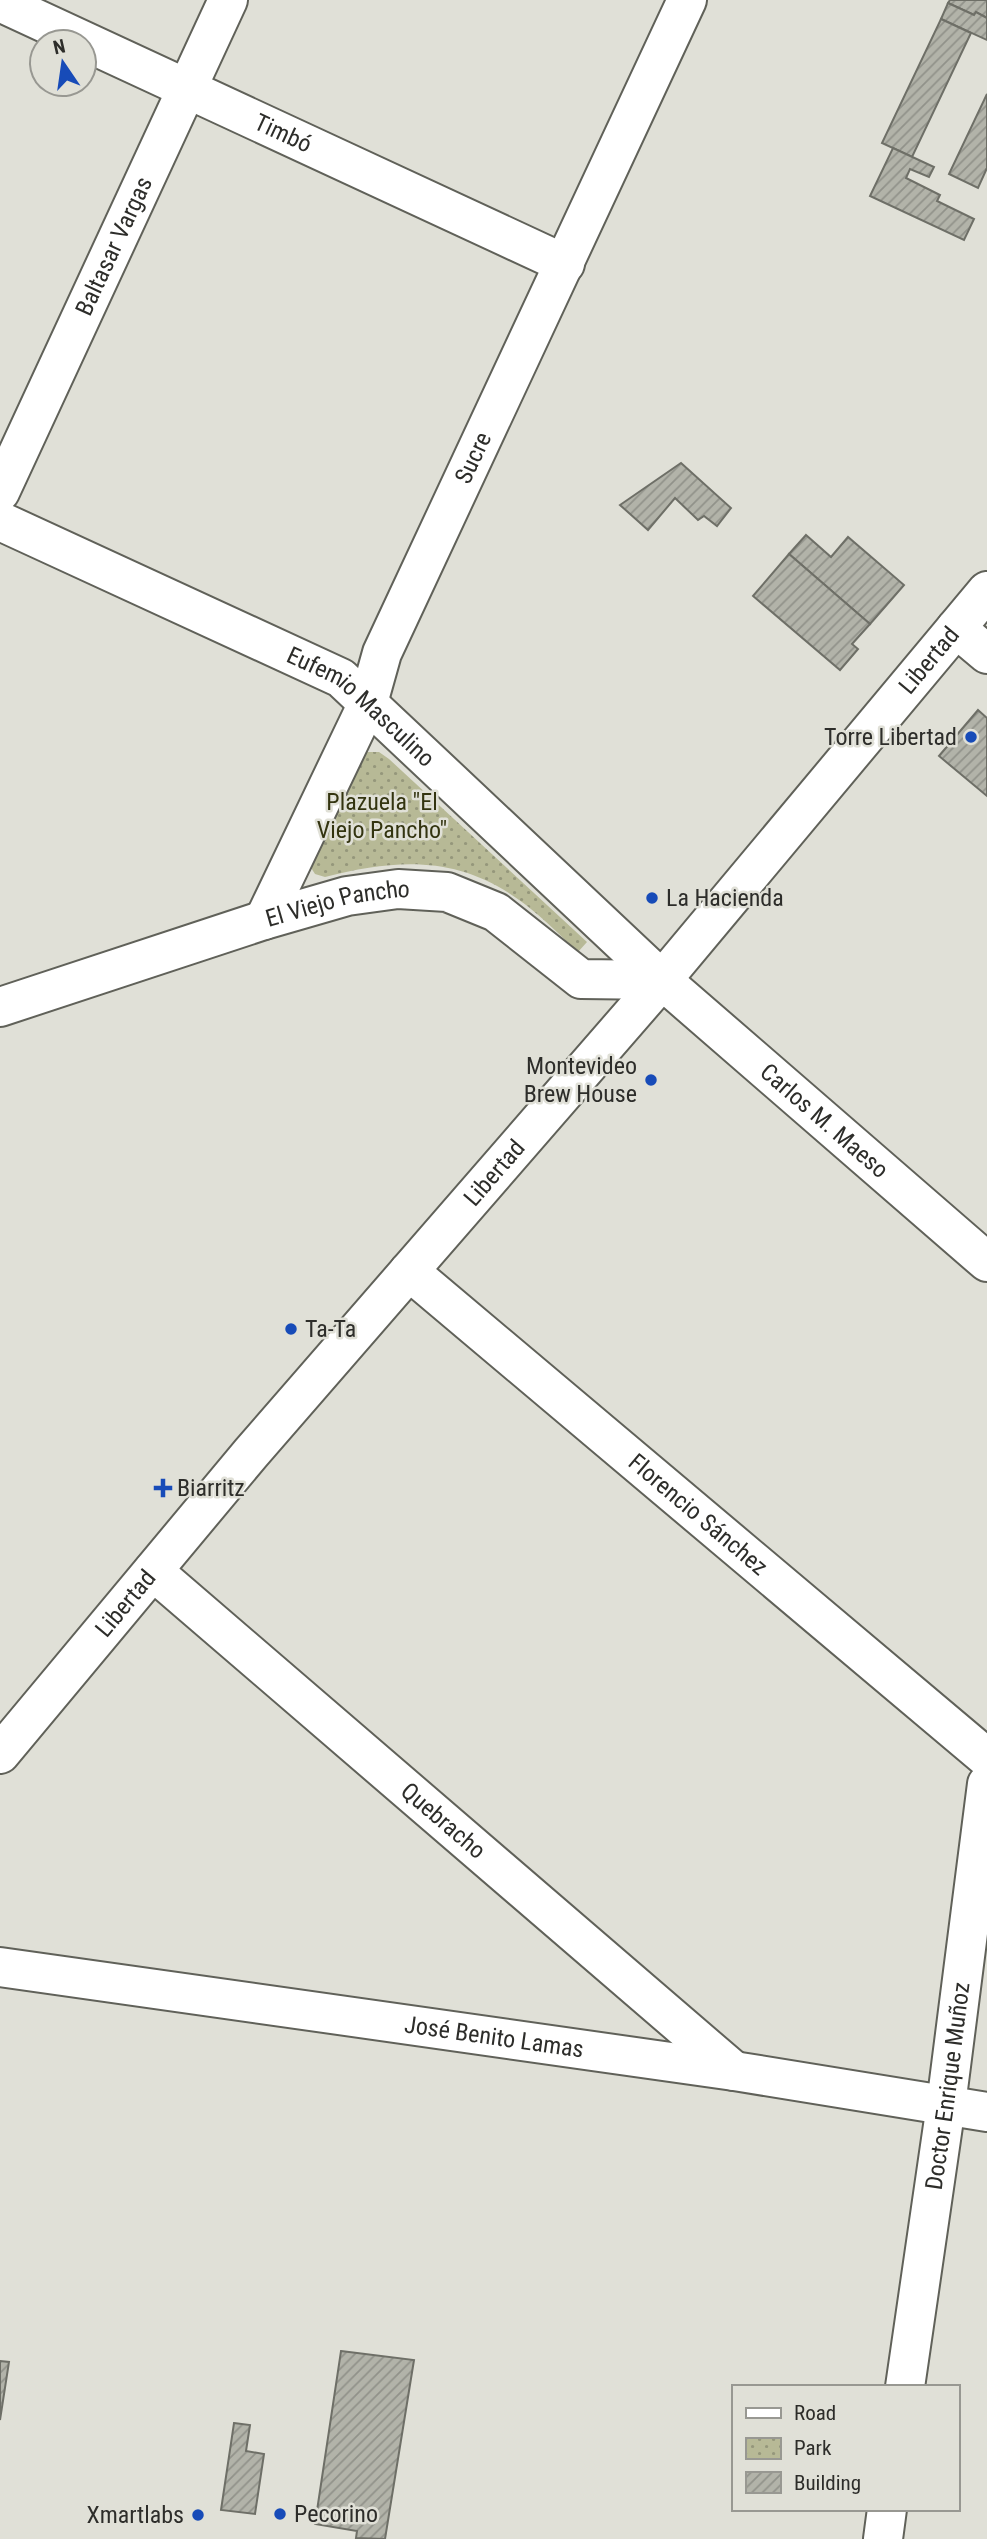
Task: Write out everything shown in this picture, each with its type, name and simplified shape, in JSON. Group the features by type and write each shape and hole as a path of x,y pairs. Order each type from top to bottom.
{"street":[{"name":"Baltasar Vargas","path":"0,492 228,0"},
{"name":"Sucre","path":"264,920 369,703 382,653 688,0"},
{"name":"Timbó","path":"0,2 565,264"},
{"name":"Eufemio Masculino","path":"0,521 341,678 662,980"},
{"name":"Libertad","path":"0,1754 409,1271 662,980 987,591"},
{"path":"956,628 987,654"},
{"name":"El Viejo Pancho","path":"0,1007 347,895 398,889 447,892 496,912 581,979 662,980"},
{"name":"Carlos M. Maeso","path":"662,980 987,1262"},
{"name":"Florencio Sánchez","path":"409,1271 987,1758"},
{"name":"Quebracho","path":"153,1571 734,2071"},
{"name":"Doctor Enrique Muñoz","path":"905,2385 946,2105 987,1784"},
{"name":"José Benito Lamas","path":"0,1967 734,2071 987,2112"},
{"path":"883,2539 887,2511"}],"green space":[{"name":"Plazuela \"El Viejo Pancho\"","path":"379,752 389,759 587,942 578,952 526,905 478,877 454,869 404,864 325,877 315,874 310,866 362,754"}],"building":[{"path":"950,0 987,0 987,18 948,3"},
{"path":"948,3 987,18 987,40 941,19"},
{"path":"941,19 971,33 912,157 882,143"},
{"path":"987,94 987,168 978,188 949,174"},
{"path":"893,148 934,167 929,177 910,169 906,178 940,195 937,201 974,219 964,240 870,196"},
{"path":"681,463 731,508 717,526 704,516 698,520 675,498 648,530 620,505"},
{"path":"806,535 831,557 848,537 904,585 870,624 789,554"},
{"path":"789,554 870,624 852,644 858,649 840,670 753,596"},
{"name":"Torre Libertad","path":"978,710 987,718 987,796 939,756"},
{"path":"341,2351 414,2360 385,2539 356,2538 357,2531 315,2524"},
{"path":"0,2361 9,2362 0,2420"},
{"path":"234,2423 250,2425 246,2451 264,2454 255,2514 221,2510"}],"place":[{"name":"Torre Libertad","path":"971,737"},
{"name":"La Hacienda","path":"652,898"},
{"name":"Montevideo Brew House","path":"651,1080"},
{"name":"Ta-Ta","path":"291,1329"},
{"name":"Biarritz","path":"163,1488"},
{"name":"Pecorino","path":"280,2514"},
{"name":"Xmartlabs","path":"198,2515"}]}
